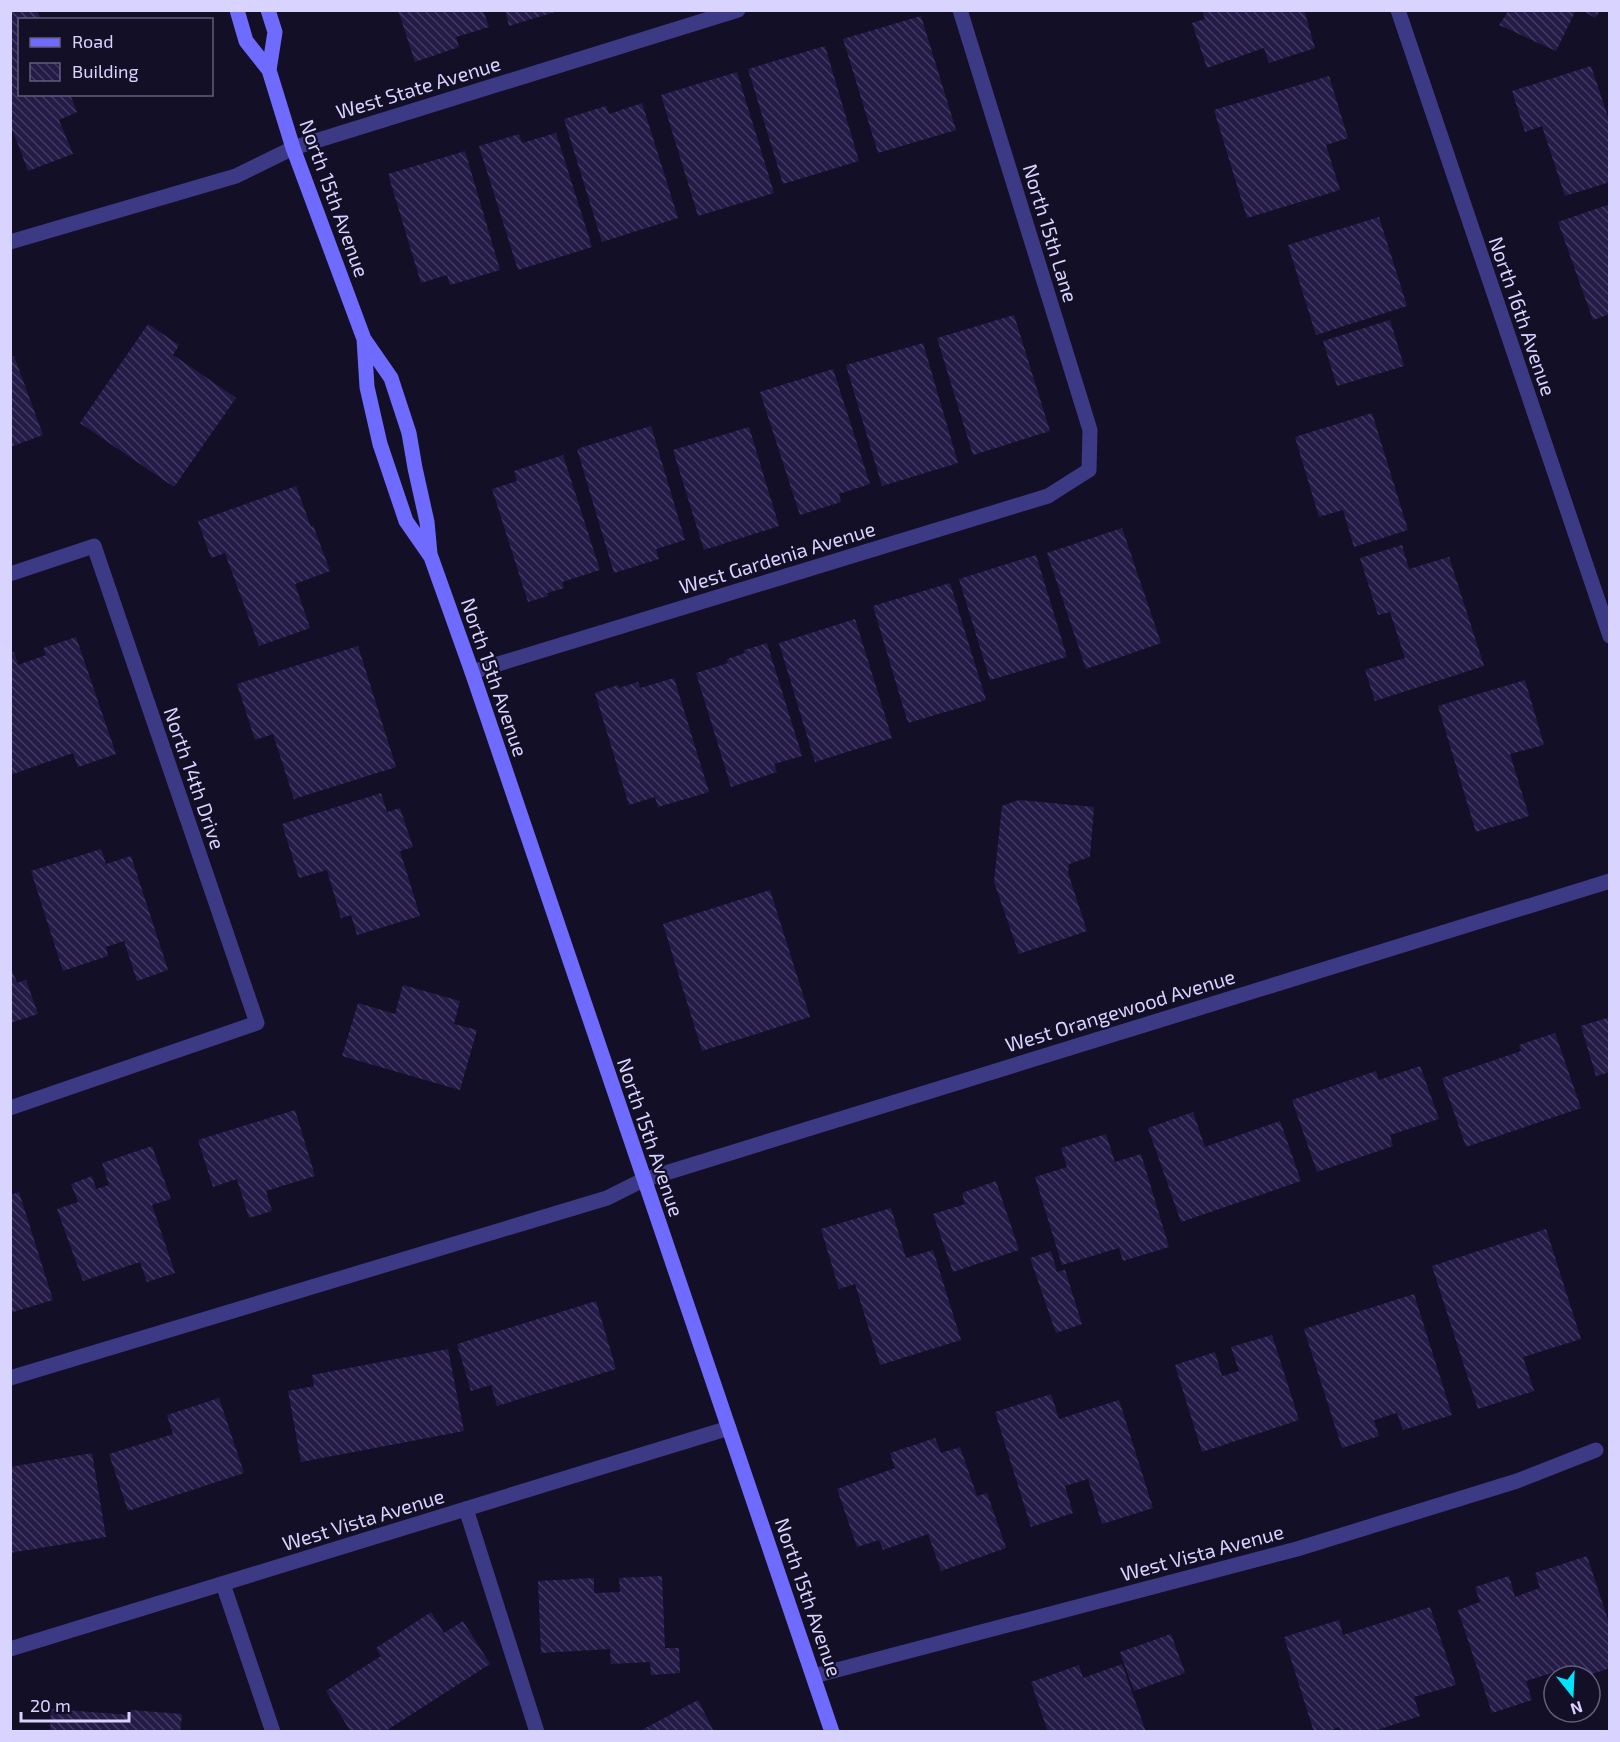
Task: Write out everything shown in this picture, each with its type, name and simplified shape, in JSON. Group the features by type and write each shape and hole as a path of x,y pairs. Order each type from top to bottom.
{"street":[{"name":"North 15th Avenue","path":"237,10 246,40 268,70 293,148 364,339 391,378 409,433 428,522 430,557"},
{"name":"North 15th Avenue","path":"268,10 275,32 268,70"},
{"name":"West State Avenue","path":"10,242 236,176 293,148 738,10"},
{"name":"North 15th Lane","path":"960,10 1090,430 1089,470"},
{"name":"North 16th Avenue","path":"1398,10 1610,636"},
{"name":"North 15th Avenue","path":"364,339 367,387 380,444 406,521 430,557 472,672 832,1731"},
{"name":"West Gardenia Avenue","path":"472,672 1048,496 1089,470"},
{"name":"North 14th Drive","path":"10,574 94,546 257,1023 10,1108"},
{"name":"West Orangewood Avenue","path":"10,1378 607,1198 643,1180 1610,881"},
{"name":"West Vista Avenue","path":"10,1649 729,1428"},
{"name":"West Vista Avenue","path":"814,1676 1297,1549 1517,1481 1596,1450"},
{"path":"466,1509 537,1731"},
{"path":"223,1584 273,1731"}],"building":[{"path":"10,10 37,10 40,18 18,18 18,96 71,96 77,112 59,120 73,154 28,171 13,131 10,132"},
{"path":"398,10 483,10 489,27 456,37 459,47 415,62"},
{"path":"505,10 558,10 558,11 509,26"},
{"path":"1202,10 1304,10 1315,48 1269,63 1264,48 1207,68 1192,23 1205,19"},
{"path":"1509,10 1576,10 1556,51 1499,25"},
{"path":"1582,10 1601,10 1595,18"},
{"path":"921,16 956,130 878,153 843,39"},
{"path":"825,46 859,161 783,184 748,69"},
{"path":"1591,66 1610,123 1610,182 1565,196 1542,126 1525,132 1512,91"},
{"path":"737,72 774,193 698,216 661,95"},
{"path":"1329,76 1348,138 1326,145 1340,190 1247,218 1214,110"},
{"path":"642,103 678,218 602,242 564,119 606,106 609,114"},
{"path":"556,133 592,247 518,270 479,146 519,134 522,143"},
{"path":"465,151 500,270 450,285 447,275 421,283 388,174"},
{"path":"1610,204 1610,314 1593,320 1558,222"},
{"path":"1379,217 1407,306 1316,335 1288,245"},
{"path":"1014,315 1050,431 973,455 937,338"},
{"path":"1390,320 1404,366 1337,386 1323,341"},
{"path":"148,324 179,345 173,355 236,398 174,487 80,423"},
{"path":"923,343 958,463 882,486 846,365"},
{"path":"14,356 43,435 10,447 10,357"},
{"path":"833,369 870,484 839,494 841,502 800,515 760,392"},
{"path":"1372,413 1408,530 1354,547 1343,510 1319,517 1295,437"},
{"path":"651,426 685,540 656,549 659,559 614,573 577,449"},
{"path":"749,427 779,526 704,550 673,450"},
{"path":"563,455 600,570 562,582 564,588 528,602 492,489 517,481 514,471"},
{"path":"296,486 330,571 295,584 310,628 259,646 225,553 211,558 198,521"},
{"path":"1122,528 1161,643 1086,669 1047,553"},
{"path":"1402,545 1409,569 1449,557 1484,666 1375,701 1365,670 1405,658 1390,612 1378,615 1360,558"},
{"path":"1036,555 1067,657 990,680 959,579"},
{"path":"950,583 986,700 908,723 873,606"},
{"path":"855,619 892,738 815,762 779,643"},
{"path":"76,637 116,754 78,767 73,753 10,775 10,653 14,652 18,665 46,655 43,648"},
{"path":"767,643 802,756 774,764 777,772 731,787 696,673 728,663 727,659 745,653 744,650"},
{"path":"358,646 396,767 294,799 273,734 255,740 237,684"},
{"path":"674,678 709,792 658,807 655,797 629,805 595,693 618,685 619,688 638,682 640,688"},
{"path":"1525,680 1544,745 1510,754 1529,816 1476,832 1438,706"},
{"path":"381,793 387,812 400,808 413,847 400,851 420,916 357,935 351,915 341,918 327,870 299,878 282,824"},
{"path":"1019,800 1094,807 1090,857 1069,864 1068,873 1087,931 1019,954 994,882 1002,806"},
{"path":"101,849 106,864 131,856 168,970 137,981 124,941 106,947 108,956 63,971 31,871"},
{"path":"770,890 810,1017 702,1051 663,924"},
{"path":"10,965 17,983 26,980 38,1014 10,1023"},
{"path":"403,985 460,1001 454,1024 477,1030 460,1090 342,1056 358,1003 395,1014"},
{"path":"1610,1017 1610,1072 1596,1076 1581,1026"},
{"path":"1555,1033 1581,1108 1466,1147 1442,1078 1521,1051 1519,1045"},
{"path":"1420,1066 1439,1119 1390,1135 1393,1146 1317,1172 1292,1100 1376,1071 1379,1080"},
{"path":"295,1110 315,1176 266,1191 272,1211 249,1218 237,1179 213,1187 198,1140"},
{"path":"1193,1112 1205,1147 1280,1121 1301,1181 1181,1222 1148,1128"},
{"path":"1106,1134 1115,1162 1141,1154 1169,1247 1123,1261 1119,1248 1062,1265 1035,1177 1067,1167 1061,1148"},
{"path":"152,1146 171,1199 152,1205 175,1273 147,1282 140,1262 83,1281 57,1209 78,1202 71,1184 92,1176 96,1189 109,1185 102,1163"},
{"path":"996,1181 1019,1250 953,1272 933,1214 965,1204 962,1193"},
{"path":"19,1192 53,1300 10,1313 10,1195"},
{"path":"891,1208 906,1258 933,1250 961,1340 880,1365 855,1284 839,1289 821,1229"},
{"path":"1546,1229 1581,1339 1523,1357 1534,1391 1478,1409 1432,1266"},
{"path":"1051,1251 1057,1272 1065,1270 1082,1324 1056,1333 1030,1258"},
{"path":"1414,1294 1452,1415 1403,1430 1397,1413 1374,1420 1379,1436 1342,1448 1304,1329"},
{"path":"596,1301 616,1369 497,1406 491,1385 471,1391 457,1344"},
{"path":"1272,1335 1299,1420 1202,1452 1175,1365 1215,1352 1222,1376 1239,1371 1231,1347"},
{"path":"448,1349 464,1431 301,1462 288,1391 314,1386 312,1375"},
{"path":"1051,1394 1059,1419 1119,1400 1153,1508 1102,1524 1088,1479 1065,1486 1073,1513 1031,1527 995,1412"},
{"path":"219,1398 244,1473 128,1511 109,1454 173,1434 167,1415"},
{"path":"935,1438 941,1453 960,1447 977,1496 987,1493 1006,1548 941,1571 928,1534 883,1550 879,1540 857,1547 837,1489 895,1468 890,1453"},
{"path":"92,1453 106,1537 10,1553 10,1467"},
{"path":"1587,1556 1610,1626 1610,1668 1602,1671 1602,1664 1542,1664 1542,1676 1526,1681 1532,1700 1492,1713 1458,1610 1480,1602 1475,1587 1509,1576 1515,1597 1540,1588 1535,1573"},
{"path":"662,1576 665,1648 679,1648 680,1673 651,1675 650,1662 611,1664 610,1649 541,1653 538,1581 594,1578 594,1593 620,1592 619,1578"},
{"path":"1430,1607 1456,1685 1414,1697 1420,1716 1371,1732 1341,1732 1339,1727 1327,1732 1314,1732 1284,1637 1339,1620 1343,1635"},
{"path":"431,1612 444,1633 463,1621 490,1664 384,1732 351,1732 326,1691 381,1656 376,1648"},
{"path":"1171,1634 1185,1673 1134,1691 1120,1652"},
{"path":"1122,1664 1146,1732 1048,1732 1031,1682 1079,1665 1083,1678"},
{"path":"698,1700 714,1732 638,1732"},
{"path":"51,1709 130,1715 131,1710 182,1714 180,1732 50,1732"}]}
